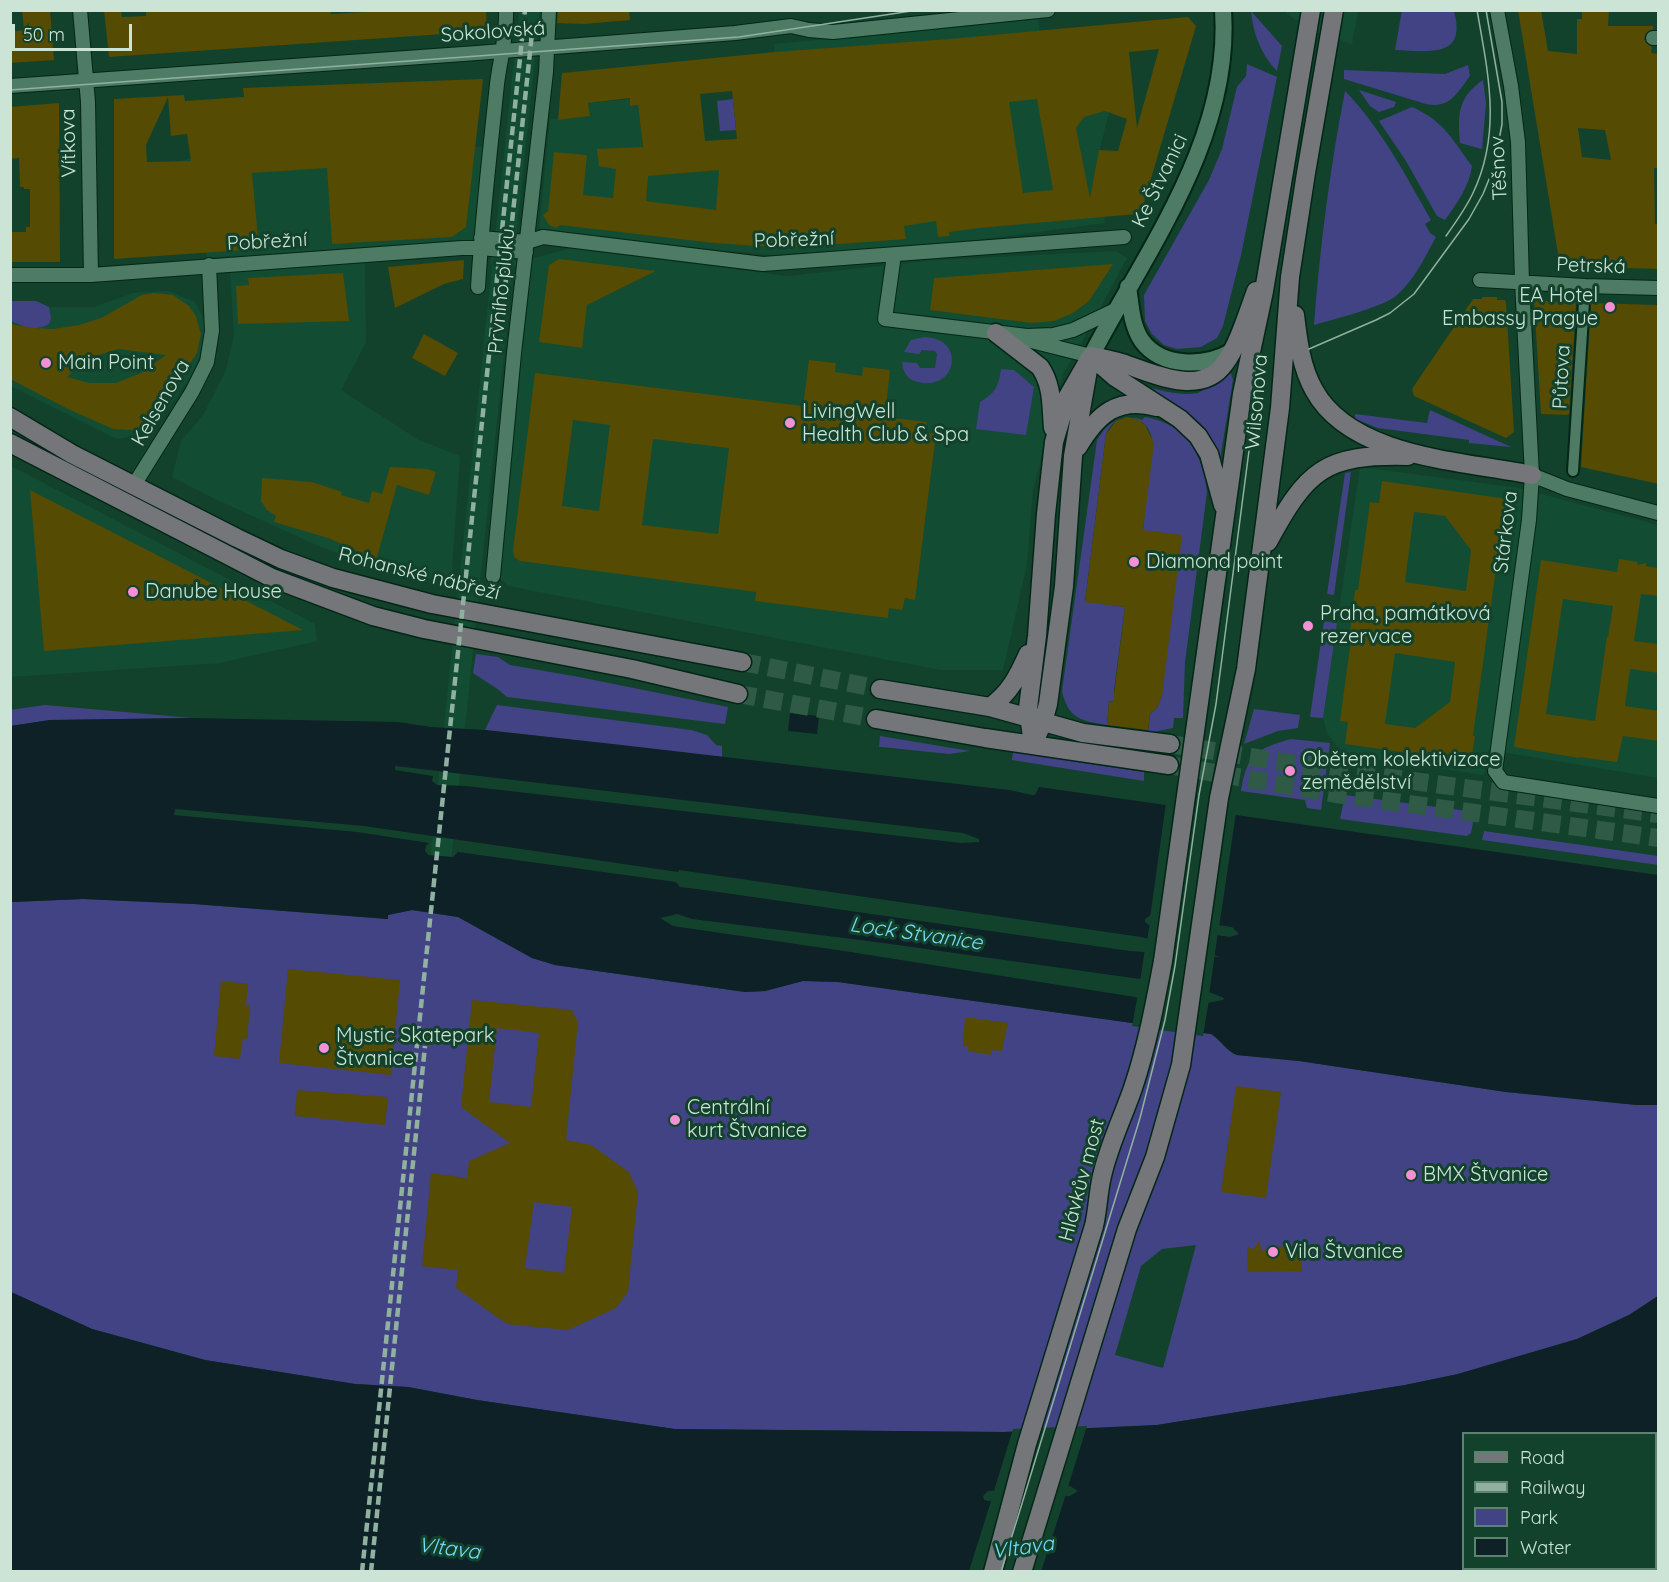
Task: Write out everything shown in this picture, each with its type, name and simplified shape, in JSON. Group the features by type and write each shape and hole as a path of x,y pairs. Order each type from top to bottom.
{"main road":[{"name":"Wilsonova","path":"1187,794 1242,394 1270,256 1311,10"},
{"name":"Wilsonova","path":"1022,1572 1133,1211 1155,1157 1181,1065 1219,798 1243,689 1280,408 1290,277 1334,10"},
{"path":"1091,356 1122,363 1162,378 1185,381 1203,378 1219,370 1231,352 1270,256"},
{"path":"1290,277 1305,368 1314,390 1330,413 1343,424 1370,438 1425,456 1532,475"},
{"path":"996,333 1040,367 1045,375 1050,388 1054,442"},
{"path":"1091,356 1114,377 1189,426 1205,445 1226,516"},
{"path":"1036,719 1028,708 1037,636 1045,524 1054,442 1067,398 1091,356"},
{"path":"1033,744 1036,719 1048,704 1064,586 1073,456 1091,356"},
{"path":"1073,456 1094,423 1116,407 1133,404 1154,406 1167,411"},
{"name":"Rohanské nábřeží","path":"10,417 72,454 281,559 342,581 432,604 742,662"},
{"path":"10,443 272,578 363,612 424,630 632,669 738,694"},
{"path":"1262,551 1286,508 1306,483 1325,469 1344,460 1367,457 1425,456"},
{"path":"990,707 1001,700 1013,686 1037,636"},
{"path":"880,689 990,707 1089,734 1170,744"},
{"path":"876,719 1168,765"},
{"name":"Hlávkův most","path":"993,1572 1027,1444 1098,1210 1102,1177 1143,1058 1152,1022 1187,794"}],"street":[{"name":"Vítkova","path":"80,10 88,102 92,275"},
{"name":"Prvního pluku","path":"478,287 506,10"},
{"name":"Prvního pluku","path":"493,576 549,10"},
{"name":"Sokolovská","path":"10,86 501,52 735,33 791,26 832,32 1048,10"},
{"name":"Ke Štvanici","path":"1091,356 1191,172 1203,145 1222,64 1223,10"},
{"name":"Těšnov","path":"1497,10 1512,86 1518,142 1522,282"},
{"name":"Pobřežní","path":"10,275 92,275 481,243 526,247 543,237 763,264 1124,237"},
{"path":"894,255 885,319 1027,336 1053,335 1073,330 1115,310"},
{"name":"Kelsenova","path":"134,485 192,392 207,362 212,331 209,265"},
{"path":"1480,280 1522,282"},
{"name":"Petrská","path":"1522,282 1659,288"},
{"name":"Stárkova","path":"1522,282 1532,475 1529,520 1495,771 1503,783 1659,806"},
{"name":"Půtova","path":"1574,471 1585,286"},
{"path":"1128,287 1135,327 1142,341 1155,352 1173,360 1195,363 1210,361 1231,352"},
{"path":"996,333 1091,356"},
{"path":"1532,475 1567,489 1659,513"}],"shaded area":[{"path":"519,11 540,11 514,259 516,266 513,267 377,1571 356,1572 492,265 490,264 491,257 493,257"},
{"path":"1287,11 1358,11 1352,44 1314,32 1287,14"},
{"path":"1038,19 1049,99 1074,98 1109,112 1097,161 1105,223 955,243 780,256 587,236 539,228 550,119 589,116 588,103 630,99 630,106 638,105 643,147 779,146 774,44"},
{"path":"437,145 484,147 477,243 363,249 366,342 341,390 419,440 460,456 451,583 386,569 323,548 172,477 181,441 203,415 226,370 234,335 229,256 207,258 202,194 182,161 194,157"},
{"path":"571,248 787,276 937,260 1115,251 1127,258 1063,374 1033,490 1027,564 1003,670 940,670 508,586 487,566 531,259"},
{"name":"Main Point","path":"168,291 195,302 206,324 205,347 189,379 151,434 117,439 11,386 10,307 94,307 133,293"},
{"path":"11,466 315,624 317,641 220,663 11,677"},
{"path":"1360,467 1519,488 1658,525 1658,778 1489,750 1484,775 1344,755 1327,733 1323,718"}],"green space":[{"path":"1402,10 1454,11 1457,26 1455,37 1450,45 1442,49 1395,50"},
{"path":"1251,11 1282,46 1277,71 1266,58 1259,43"},
{"path":"1247,64 1277,77 1241,255 1223,326 1217,338 1201,347 1177,349 1164,345 1152,334 1145,321 1144,295 1209,180 1222,149 1237,87 1246,76"},
{"path":"1468,65 1470,76 1457,94 1447,102 1434,105 1344,79 1344,70 1445,74"},
{"path":"1483,80 1486,103 1482,149 1460,143 1459,124 1464,100"},
{"path":"1359,90 1396,102 1394,107 1379,112 1370,106"},
{"path":"1345,91 1358,105 1392,153 1431,220 1425,224 1430,233 1436,237 1414,275 1397,295 1370,308 1314,325 1326,207"},
{"path":"733,99 736,130 720,131 717,101"},
{"path":"1412,107 1440,125 1472,166 1465,188 1445,220 1437,216 1406,161 1379,121"},
{"path":"10,301 36,301 49,307 51,318 49,324 34,328 11,321"},
{"path":"924,337 938,340 947,346 951,354 952,364 948,372 941,379 931,383 911,379 906,375 902,362 917,363 920,368 935,368 937,354 935,351 922,350 919,354 904,352 911,340"},
{"path":"1001,369 1014,370 1034,387 1026,435 976,429 980,402 995,389"},
{"path":"1231,373 1233,380 1220,459 1217,458 1210,436 1198,422 1147,387 1178,393 1198,393"},
{"path":"1430,410 1511,447 1469,443 1469,440 1378,428 1355,419 1355,414 1427,423"},
{"path":"1145,417 1159,420 1181,433 1196,453 1205,478 1207,492 1185,662 1183,718 1174,718 1173,728 1148,733 1150,714 1157,708 1162,696 1143,530 1152,439 1146,426 1132,418 1142,420"},
{"path":"1122,418 1112,425 1106,434 1085,601 1125,607 1114,690 1116,702 1109,701 1107,725 1077,717 1068,708 1062,691 1097,440 1106,428 1111,424"},
{"path":"1351,472 1334,595 1327,594 1345,473"},
{"path":"1324,621 1337,623 1323,718 1310,717"},
{"path":"476,654 498,657 510,665 728,707 725,724 507,697 473,673"},
{"path":"45,705 192,718 50,720 11,726 10,710"},
{"path":"497,705 691,730 707,735 716,745 722,746 722,757 485,730"},
{"path":"1254,709 1300,715 1298,728 1278,731 1244,744"},
{"path":"880,736 970,751 949,754 879,747"},
{"path":"1291,739 1330,743 1321,810 1307,808 1305,800 1241,791 1246,769 1255,755 1269,746"},
{"path":"1013,752 1144,772 1144,781 1012,760"},
{"path":"1345,795 1475,812 1471,833 1467,836 1340,819"},
{"path":"1484,831 1658,856 1658,865 1482,840"},
{"path":"83,899 194,904 388,919 388,915 412,910 458,917 532,958 555,965 745,992 765,991 803,981 838,982 1211,1034 1237,1055 1299,1061 1506,1092 1658,1105 1658,1296 1629,1315 1577,1339 1458,1374 1405,1385 1157,1425 1004,1432 674,1429 477,1400 408,1387 355,1384 205,1360 92,1329 11,1292 11,902","holes":["1196,1245 1163,1368 1115,1355 1141,1266 1162,1249"]}],"water":[{"path":"790,713 819,716 817,734 788,731"},
{"name":"Lock Stvanice","path":"192,718 398,722 431,727 485,730 1009,790 1032,795 1035,795 1039,787 1658,875 1658,1105 1506,1092 1299,1061 1237,1055 1211,1034 838,982 803,981 765,991 745,992 555,965 532,958 458,917 412,910 388,915 388,919 194,904 83,899 11,902 10,726 50,720","holes":["395,766 963,833 979,839 979,842 961,843 466,786 437,785 432,781 433,776 395,770","175,809 364,826 1141,937 1222,957 1130,951 680,887 676,882 458,852 453,857 428,855 425,851 429,843 357,832 174,815","677,914 692,919 1197,987 1224,998 1192,1006 673,926 660,918","1151,915 1232,927 1239,934 1230,937 1149,925 1145,919"]},
{"name":"Vltava","path":"11,1292 92,1329 205,1360 355,1384 408,1387 477,1400 675,1429 1004,1432 1157,1425 1405,1385 1458,1374 1577,1339 1629,1315 1658,1296 1658,1571 11,1572","holes":["1070,1486 1078,1491 1070,1496 988,1501 984,1500 983,1496 988,1491"]}],"pier":[{"path":"1166,803 1236,813 1219,928 1150,918"},
{"path":"1150,922 1218,932 1209,995 1196,990 1140,982 1145,949 1193,952 1147,941"},
{"path":"1138,994 1192,1003 1209,1000 1203,1036 1132,1026"},
{"path":"1087,1426 1067,1490 993,1494 1013,1429"},
{"path":"1066,1494 1041,1572 969,1571 992,1498"}],"building":[{"path":"22,10 50,10 54,60 10,63 10,32 24,30"},
{"path":"104,10 121,10 122,17 146,16 146,10 330,10 331,14 365,12 365,10 486,10 487,31 109,57"},
{"path":"558,10 629,10 630,20 584,24 557,23"},
{"path":"1518,10 1541,10 1548,51 1577,54 1577,19 1582,19 1582,10 1609,10 1608,26 1653,26 1644,39 1652,47 1651,53 1659,54 1659,168 1654,168 1655,224 1659,224 1659,269 1560,266","holes":["1578,128 1605,130 1611,160 1582,157"]},
{"path":"1188,17 1196,26 1142,209 1137,214 979,228 949,232 950,236 938,237 936,221 904,226 906,239 786,248 714,243 560,225 556,228 549,225 543,215 548,211 554,152 587,155 583,195 613,198 616,169 599,166 597,149 643,147 638,105 630,106 630,98 588,103 590,116 558,120 562,73 775,52","holes":["1159,49 1137,128 1129,52","732,91 737,139 705,141 700,94","1037,99 1053,190 1023,193 1009,102","1105,111 1127,119 1118,151 1099,150 1090,198 1076,128 1084,117","719,170 716,210 646,201 648,176"]},
{"path":"483,79 466,227 452,237 332,244 327,168 252,173 259,249 114,259 114,99 184,95 185,101 244,97 243,88","holes":["168,97 171,136 187,134 191,161 147,162 146,145"]},
{"path":"59,103 60,262 10,262 10,232 26,232 26,227 30,227 30,189 20,187 19,158 10,159 10,107"},
{"path":"559,259 656,271 587,305 582,348 539,342 549,265"},
{"path":"464,260 463,279 444,284 395,308 388,267"},
{"path":"1113,264 1089,301 1073,313 1054,321 1032,323 930,310 934,278"},
{"path":"343,273 349,321 238,324 236,286 249,285 248,278"},
{"name":"Main Point","path":"154,293 173,295 189,306 196,316 201,334 197,353 173,390 163,411 150,424 132,430 113,429 10,379 10,324 53,329 79,325 101,318 142,295","holes":["118,349 166,355 141,373 116,383 89,383 67,377 86,359"]},
{"path":"1482,297 1497,297 1497,300 1505,300 1506,303 1514,432 1506,438 1414,396 1412,389 1473,299 1482,299"},
{"path":"1534,300 1576,303 1569,414 1567,415 1541,414"},
{"path":"1591,303 1659,305 1659,484 1581,467"},
{"path":"424,334 458,353 445,376 412,358"},
{"path":"809,360 836,363 835,372 862,376 863,367 890,370 885,417 927,422 925,432 936,434 915,600 905,598 902,610 889,608 888,618 755,601 756,592 520,561 514,557 535,373 803,406","holes":["573,420 610,425 599,511 562,506","653,439 729,448 718,534 642,525"]},
{"name":"Diamond point","path":"1127,417 1139,420 1145,425 1154,443 1143,530 1182,535 1162,696 1157,708 1150,714 1148,730 1107,725 1109,701 1113,702 1125,607 1085,602 1106,434 1116,421"},
{"path":"390,467 427,469 436,472 429,495 397,485 376,561 354,555 356,550 328,538 274,522 276,516 267,510 261,501 262,478 312,482 342,492 341,495 369,503 372,491 382,494"},
{"path":"1382,481 1508,499 1505,525 1502,525 1471,762 1345,744 1348,722 1340,721 1355,590 1358,590 1370,502 1379,503","holes":["1414,512 1445,516 1471,550 1466,591 1405,582","1395,653 1455,662 1450,702 1415,728 1385,724"]},
{"name":"Danube House","path":"30,490 153,553 303,630 44,651"},
{"path":"1619,559 1638,562 1637,565 1646,563 1646,566 1659,568 1659,596 1641,594 1634,641 1659,644 1659,673 1630,669 1625,706 1659,711 1659,741 1623,736 1617,762 1514,747 1541,560 1617,572","holes":["1563,599 1613,606 1595,721 1546,714"]},
{"path":"288,969 400,980 391,1075 279,1063"},
{"path":"221,981 248,984 246,1005 250,1006 247,1039 243,1038 240,1059 214,1056"},
{"path":"472,1000 572,1010 578,1022 566,1140 591,1145 629,1172 638,1192 628,1292 616,1308 568,1330 507,1324 456,1288 458,1270 422,1266 431,1173 467,1178 469,1161 510,1143 461,1107","holes":["497,1028 539,1033 531,1107 489,1102","534,1202 572,1207 564,1273 525,1268"]},
{"path":"965,1017 1008,1023 1002,1051 991,1050 992,1055 968,1051 969,1047 963,1046"},
{"path":"1236,1086 1281,1092 1266,1198 1221,1192"},
{"path":"297,1090 388,1097 385,1125 295,1116"},
{"path":"1259,1241 1262,1251 1271,1247 1302,1248 1302,1272 1248,1272 1247,1247 1254,1249"}],"tunnel":[{"path":"742,662 880,689"},
{"path":"738,694 876,719"},
{"path":"1170,744 1339,771 1658,814"},
{"path":"1169,765 1336,794 1658,838"}],"tram line":[{"path":"10,90 739,37 918,10"},
{"path":"1446,236 1473,193 1487,148 1490,102 1477,10"},
{"path":"1309,349 1390,313 1414,294 1469,219 1483,194 1494,167 1502,124 1502,102 1486,10"},
{"path":"1001,1572 1140,1118 1165,1020 1175,966 1199,795 1216,704 1250,443"}],"railway":[{"path":"362,1572 525,10"},
{"path":"505,288 532,33"},
{"path":"371,1572 425,1046"}],"place":[{"name":"EA Hotel Embassy Prague","path":"1610,307"},
{"name":"Main Point","path":"46,363"},
{"name":"LivingWell Health Club & Spa","path":"790,423"},
{"name":"Diamond point","path":"1134,562"},
{"name":"Danube House","path":"133,592"},
{"name":"Praha, památková rezervace","path":"1308,626"},
{"name":"Obětem kolektivizace zemědělství","path":"1290,771"},
{"name":"Mystic Skatepark Štvanice","path":"324,1048"},
{"name":"Centrální kurt Štvanice","path":"675,1120"},
{"name":"BMX Štvanice","path":"1411,1175"},
{"name":"Vila Štvanice","path":"1273,1252"}]}
